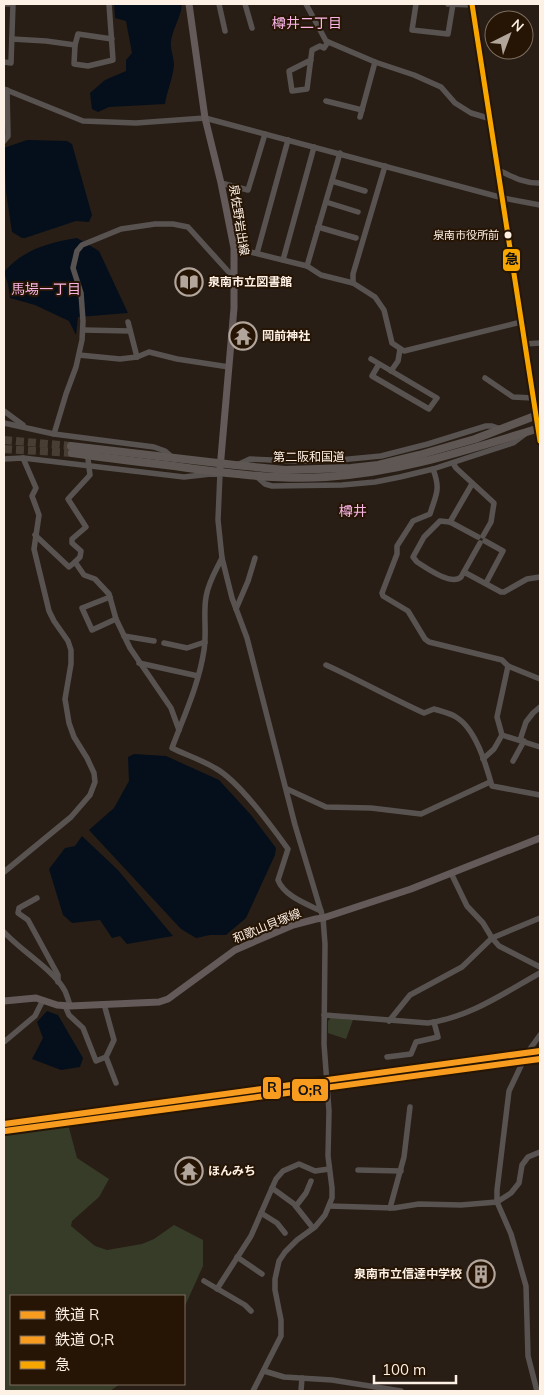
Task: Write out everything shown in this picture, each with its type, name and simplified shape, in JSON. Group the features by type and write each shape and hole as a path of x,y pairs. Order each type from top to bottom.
{"highway":[{"name":"第二阪和国道","path":"538,415 502,430 419,455 378,465 332,469 285,470 173,458 71,450 220,473 289,478 325,477 364,474 413,465 539,428"}],"main road":[{"name":"泉佐野岩出線","path":"189,4 205,118 222,183 234,248 229,367 220,473"},
{"name":"和歌山貝塚線","path":"4,1001 36,998 68,1006 158,1002 168,999 235,950 293,925 411,889 540,838"}],"street":[{"path":"4,4 12,4 11,63 4,62"},
{"path":"109,4 112,39 113,60 88,66 74,64 75,45 78,34 112,39"},
{"path":"219,4 225,31"},
{"path":"245,4 252,28"},
{"path":"306,4 326,41 441,87 455,103 471,113 491,119"},
{"path":"416,4 412,30 448,34 453,4"},
{"path":"448,4 472,4 533,398 538,415 540,441"},
{"path":"12,39 75,45"},
{"path":"311,60 289,71 292,91 307,89 311,60 312,50 320,46 324,48 328,42"},
{"path":"360,118 375,62"},
{"path":"4,141 8,136 5,89 83,122 136,122 205,118 503,198 540,205"},
{"path":"326,101 362,110"},
{"path":"222,183 248,190 265,134"},
{"path":"257,253 288,140"},
{"path":"283,260 314,147"},
{"path":"307,266 340,153"},
{"path":"353,282 353,274 385,166"},
{"path":"498,170 532,184 540,183"},
{"path":"332,181 365,192"},
{"path":"326,202 358,212"},
{"path":"54,434 76,367 83,330 81,293 73,268 77,251 82,245 121,230 155,224 173,224 188,227 234,279"},
{"path":"318,228 356,238"},
{"path":"234,248 307,266 321,274 353,282 374,297 384,310 392,343 404,351 521,322"},
{"path":"128,322 137,357"},
{"path":"83,330 130,331"},
{"path":"525,344 540,343"},
{"path":"391,371 398,361 400,349"},
{"path":"79,355 120,359 137,357 148,352 177,359 229,367"},
{"path":"371,359 437,398 429,410 372,376 379,364"},
{"path":"485,378 513,397 533,398"},
{"path":"410,398 416,386"},
{"path":"4,411 27,428"},
{"path":"4,423 90,442 154,447 165,451 173,458"},
{"path":"256,476 265,484 272,486 318,486 375,482 433,470 513,443 529,431"},
{"path":"4,872 71,817 90,795 95,782 94,773 68,723 65,699 71,664 71,650 68,641 49,610 34,549 39,515 32,496 36,488 23,458"},
{"path":"4,459 23,458 88,462 184,477 220,473 218,520 222,558 236,609 247,638 309,875 322,915 325,944 324,1044 330,1111 328,1156 332,1198 325,1215 313,1228 297,1240 279,1261 275,1279 275,1290 281,1320 281,1336 253,1391"},
{"path":"36,535 69,566 80,557 81,552 72,543 72,539 86,527 68,499 90,475 88,462"},
{"path":"453,463 472,484 494,503 491,522 481,539 459,580 448,579 413,558 427,532 440,521 450,522 481,539 503,551 486,583"},
{"path":"433,470 438,489 430,514 413,521 397,546 397,554 382,593 383,596 408,611 425,639 429,642 502,660 508,666 540,679"},
{"path":"450,522 472,484"},
{"path":"222,558 210,580 206,596 204,642 198,676 172,748 216,768 234,783 288,849 278,880 280,885 291,895 322,915"},
{"path":"236,609 255,558"},
{"path":"75,562 84,575 95,579 110,597 116,619 124,636 139,664 171,708 179,730"},
{"path":"464,572 501,592 527,579 540,577"},
{"path":"110,597 82,608 92,630 116,619"},
{"path":"124,636 154,641"},
{"path":"164,643 187,648 204,642"},
{"path":"139,664 198,676"},
{"path":"326,665 424,713 434,709 456,717 469,729 488,768 492,786 540,795"},
{"path":"482,758 494,749 502,735 497,723 497,717 508,666"},
{"path":"513,761 522,741 526,722 540,707"},
{"path":"502,735 540,747"},
{"path":"287,790 326,806 371,808 421,814 490,782"},
{"path":"452,873 467,906 484,923 499,946 540,967"},
{"path":"37,898 19,908 18,913 28,920 58,976 58,982"},
{"path":"389,1021 410,996 462,967 492,938 540,918"},
{"path":"4,932 58,982 65,992 69,1015 83,1028 96,1061 106,1057 114,1040 104,1004"},
{"path":"324,1015 389,1021 434,1022 472,1011 540,973"},
{"path":"4,1042 35,1016 43,1000"},
{"path":"387,1057 410,1054 416,1042 438,1037 434,1022"},
{"path":"537,1391 528,1356 526,1286 511,1234 497,1202 500,1159 510,1091 527,1053 540,1035"},
{"path":"106,1057 116,1083"},
{"path":"390,1208 404,1157 410,1107"},
{"path":"329,1206 390,1208 419,1204 462,1205 497,1202 511,1193 519,1183 522,1165 528,1158 540,1152"},
{"path":"217,1289 251,1236 276,1179 283,1172 298,1164 315,1171 329,1169"},
{"path":"358,1170 401,1171"},
{"path":"296,1206 306,1193 311,1181"},
{"path":"272,1188 296,1206 313,1228"},
{"path":"261,1213 277,1223 285,1233"},
{"path":"237,1257 262,1274"},
{"path":"204,1281 245,1305 251,1311"},
{"path":"264,1371 284,1377 332,1380 401,1391"},
{"path":"301,1391 302,1378"}],"green space":[{"path":"331,1018 353,1020 346,1039 328,1033 328,1021"},
{"path":"68,1124 77,1158 109,1179 99,1197 72,1221 71,1226 95,1246 107,1250 142,1244 154,1239 174,1225 203,1240 203,1266 185,1306 185,1295 10,1295 10,1385 119,1385 110,1391 4,1391 4,1133"}],"water":[{"path":"114,4 182,4 171,41 174,65 165,104 109,107 98,112 92,109 90,93 105,80 126,71 126,60 132,53 126,21 115,18"},
{"path":"27,140 67,141 72,144 92,215 89,222 76,221 25,238 12,232 6,192 4,148"},
{"path":"77,238 99,251 128,313 78,317 76,335 69,321 35,305 10,298 4,272 28,252 56,242"},
{"path":"134,754 166,756 219,780 251,815 276,848 275,855 246,918 226,935 210,935 196,938 181,929 89,830 114,808 129,781 128,757"},
{"path":"82,836 118,870 173,936 127,944 120,936 112,938 100,920 72,923 63,915 49,869 65,848 75,846"},
{"path":"47,1011 58,1015 83,1058 80,1067 61,1070 32,1059 43,1038 37,1022"}],"tunnel":[{"path":"4,440 71,446"},
{"path":"4,449 72,453"}],"rail line":[{"name":"R","path":"4,1124 540,1051"},
{"name":"O;R","path":"5,1131 540,1059"}],"transit line":[{"name":"急","path":"472,4 540,441"}],"place":[{"name":"泉南市役所前","path":"508,235"},
{"name":"泉南市立図書館","path":"189,282"},
{"name":"岡前神社","path":"243,336"},
{"name":"ほんみち","path":"189,1171"},
{"name":"泉南市立信達中学校","path":"481,1274"}],"district":[{"name":"樽井二丁目","path":"307,23"},
{"name":"馬場一丁目","path":"46,289"},
{"name":"樽井","path":"353,511"}]}
